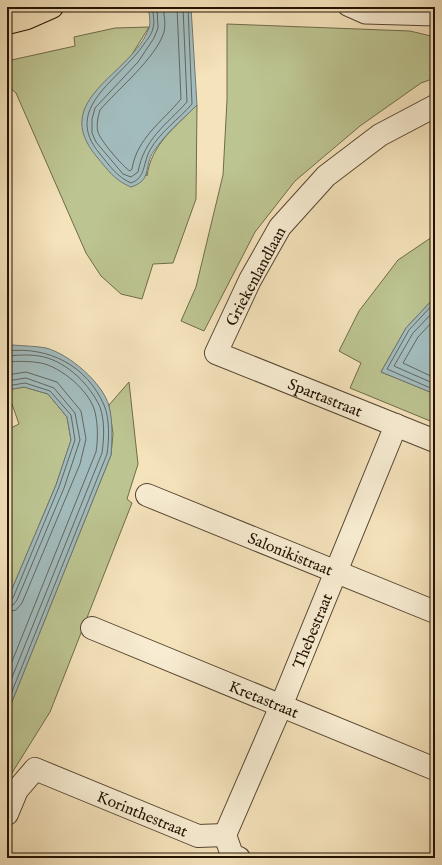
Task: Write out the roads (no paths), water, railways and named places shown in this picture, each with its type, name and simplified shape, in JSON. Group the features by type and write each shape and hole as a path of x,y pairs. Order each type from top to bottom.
{"main road":[{"path":"7,23 27,18 52,7"}],"street":[{"name":"Griekenlandlaan","path":"216,352 250,280 280,227 285,221 326,176 338,166 380,135 435,106"},
{"name":"Spartastraat","path":"216,352 435,441"},
{"name":"Thebestraat","path":"225,835 281,706 396,425"},
{"name":"Salonikistraat","path":"147,494 336,570 435,612"},
{"name":"Kretastraat","path":"92,628 435,769"},
{"name":"Korinthestraat","path":"7,814 17,790 35,769 198,836 225,835"},
{"path":"225,835 232,855 239,858"}],"lane":[{"path":"347,7 365,16 435,17"}],"water":[{"path":"148,7 191,7 197,105 168,133 158,145 151,157 147,172 142,181 131,187 116,178 97,157 84,137 82,119 87,103 98,88 140,45 150,26"},
{"path":"435,297 435,394 381,372 406,328"},
{"path":"13,345 42,347 55,351 65,356 84,371 100,388 106,397 112,424 112,437 111,455 7,714 7,601 56,485 71,440 67,417 48,394 24,387 7,390 7,347"}]}
